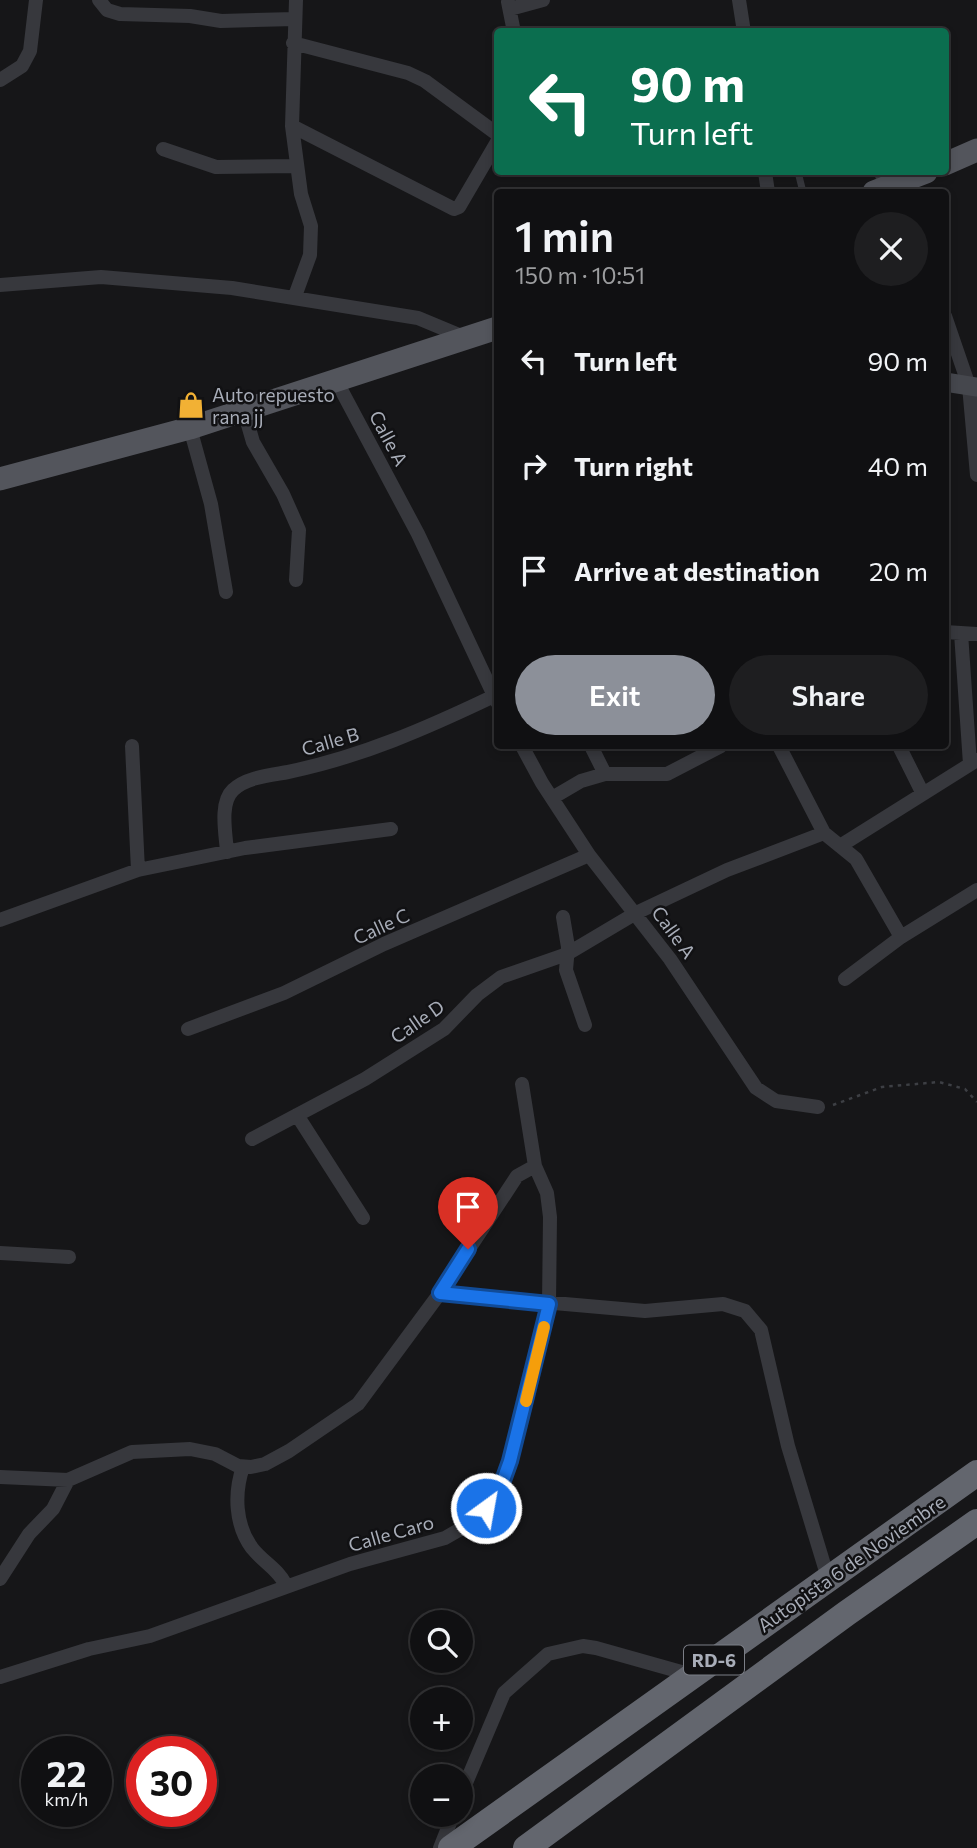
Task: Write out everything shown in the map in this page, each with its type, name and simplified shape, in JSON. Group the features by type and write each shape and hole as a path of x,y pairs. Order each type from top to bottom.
{"highway":[{"name":"Autopista 6 de Noviembre","path":"451,1848 977,1474"},
{"name":"Autopista 6 de Noviembre","path":"526,1848 977,1522"}],"main road":[{"path":"949,162 977,150"},
{"path":"887,186 918,175"},
{"path":"0,479 190,428 494,329"},
{"path":"949,383 973,386"}],"street":[{"path":"0,80 22,66 30,51 36,0"},
{"path":"99,0 107,10 120,13 190,16 221,21 295,19"},
{"path":"295,296 310,255 311,226 300,194 292,126 296,0"},
{"path":"513,28 508,4 543,0"},
{"path":"739,0 743,28"},
{"path":"293,43 408,73 425,81 494,132"},
{"path":"0,67 22,66"},
{"path":"292,126 453,209 459,207 494,147"},
{"path":"163,149 216,167 296,166"},
{"path":"0,285 101,277 295,296 418,318 466,338"},
{"path":"949,326 973,386 977,475"},
{"name":"Calle A","path":"337,382 418,534 494,695"},
{"path":"244,411 253,442 283,494 299,530 296,580"},
{"path":"190,428 211,504 226,592"},
{"path":"949,632 977,634"},
{"path":"840,846 974,762 961,633"},
{"name":"Calle B","path":"226,852 226,800 236,787 262,777 360,754 421,732 494,700"},
{"path":"132,746 138,870"},
{"name":"Calle A","path":"524,749 589,855 636,913 756,1087 776,1101 818,1107"},
{"path":"592,749 605,774"},
{"path":"552,798 581,780 605,774 667,774 715,749"},
{"path":"781,749 824,833 856,859 901,937"},
{"path":"900,749 923,794"},
{"path":"0,920 138,870 323,836 391,829"},
{"name":"Calle D","path":"252,1139 365,1079 444,1029 490,983 509,973 567,954 636,913 727,870 824,833"},
{"name":"Calle C","path":"188,1029 284,993 384,944 589,855"},
{"path":"845,979 901,937 977,890"},
{"path":"563,917 566,970 585,1024"},
{"name":"Calle Caro","path":"0,1677 89,1649 150,1636 286,1585 445,1538 471,1523 486,1508 501,1486 510,1461 549,1304 550,1217 547,1193 535,1166 522,1084"},
{"path":"297,1115 363,1219"},
{"path":"0,1477 68,1480 132,1452 190,1449 215,1454 243,1467 265,1464 317,1433 355,1406 440,1293 517,1176 535,1166"},
{"path":"0,1253 69,1257"},
{"path":"440,1293 645,1311 723,1304 741,1309 752,1317 761,1330 791,1458 828,1578"},
{"path":"243,1467 236,1495 244,1533 251,1547 278,1571 286,1585"},
{"path":"0,1579 29,1534 52,1509 68,1480"},
{"path":"473,1765 502,1695 548,1654 583,1646 692,1675"},
{"path":"440,1848 448,1827"}],"path":[{"path":"818,1107 837,1105 882,1087 939,1082 965,1089 977,1101"}],"slow traffic":[{"path":"526,1401 544,1327"}],"place":[{"name":"Auto repuesto rana jj","path":"191,405"}],"route":[{"path":"468,1249 440,1293 549,1304 510,1461 501,1486 486,1508"}]}
